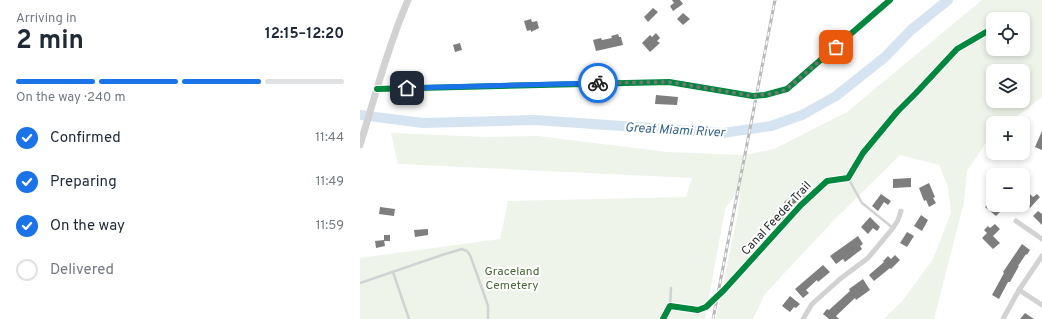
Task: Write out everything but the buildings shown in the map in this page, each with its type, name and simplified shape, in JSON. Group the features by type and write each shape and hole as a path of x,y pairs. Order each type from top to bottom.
{"street":[{"path":"360,145 399,22 408,0"},
{"path":"377,89 669,82 753,96 765,95 787,89 890,0"},
{"path":"804,319 812,304 840,278 868,258 894,228 901,211"},
{"path":"1016,221 1042,239"},
{"path":"1003,319 1019,290 1042,256"},
{"path":"1019,290 1042,305"}],"lane":[{"path":"848,178 862,203 894,228"},
{"path":"360,283 455,250 462,249 467,251 470,255 488,306 488,319"},
{"path":"392,272 408,319"},
{"path":"663,319 670,306 671,288"}],"green space":[{"name":"Graceland Cemetery","path":"982,0 1042,0 1042,97 1030,106 1030,64 986,64 986,108 1028,108 1018,116 986,116 986,142 967,171 964,202 934,319 884,319 903,300 933,259 951,213 948,187 939,165 900,155 835,219 765,294 753,319 716,319 738,212 743,163 738,191 725,209 705,319 360,319 360,258 500,239 508,201 686,197 692,178 398,164 391,133 488,137 538,136 667,152 744,155 774,149 847,112"}],"waterway":[{"name":"Great Miami River","path":"360,115 423,123 535,120 723,133 771,126 802,115 836,96 885,57 911,30 948,0"}],"railway":[{"path":"713,319 775,0"}],"cycle path":[{"path":"377,89 669,82 753,96 765,95 787,89 890,0"},
{"name":"Canal Feeder Trail","path":"663,319 670,306 698,310 706,307 724,290 801,205 827,181 848,178 863,153 897,112 957,49 986,32"}],"way so far":[{"path":"598,83 669,82 753,96 765,95 777,93 787,89 836,47"}],"route":[{"path":"407,88 598,83"}]}
